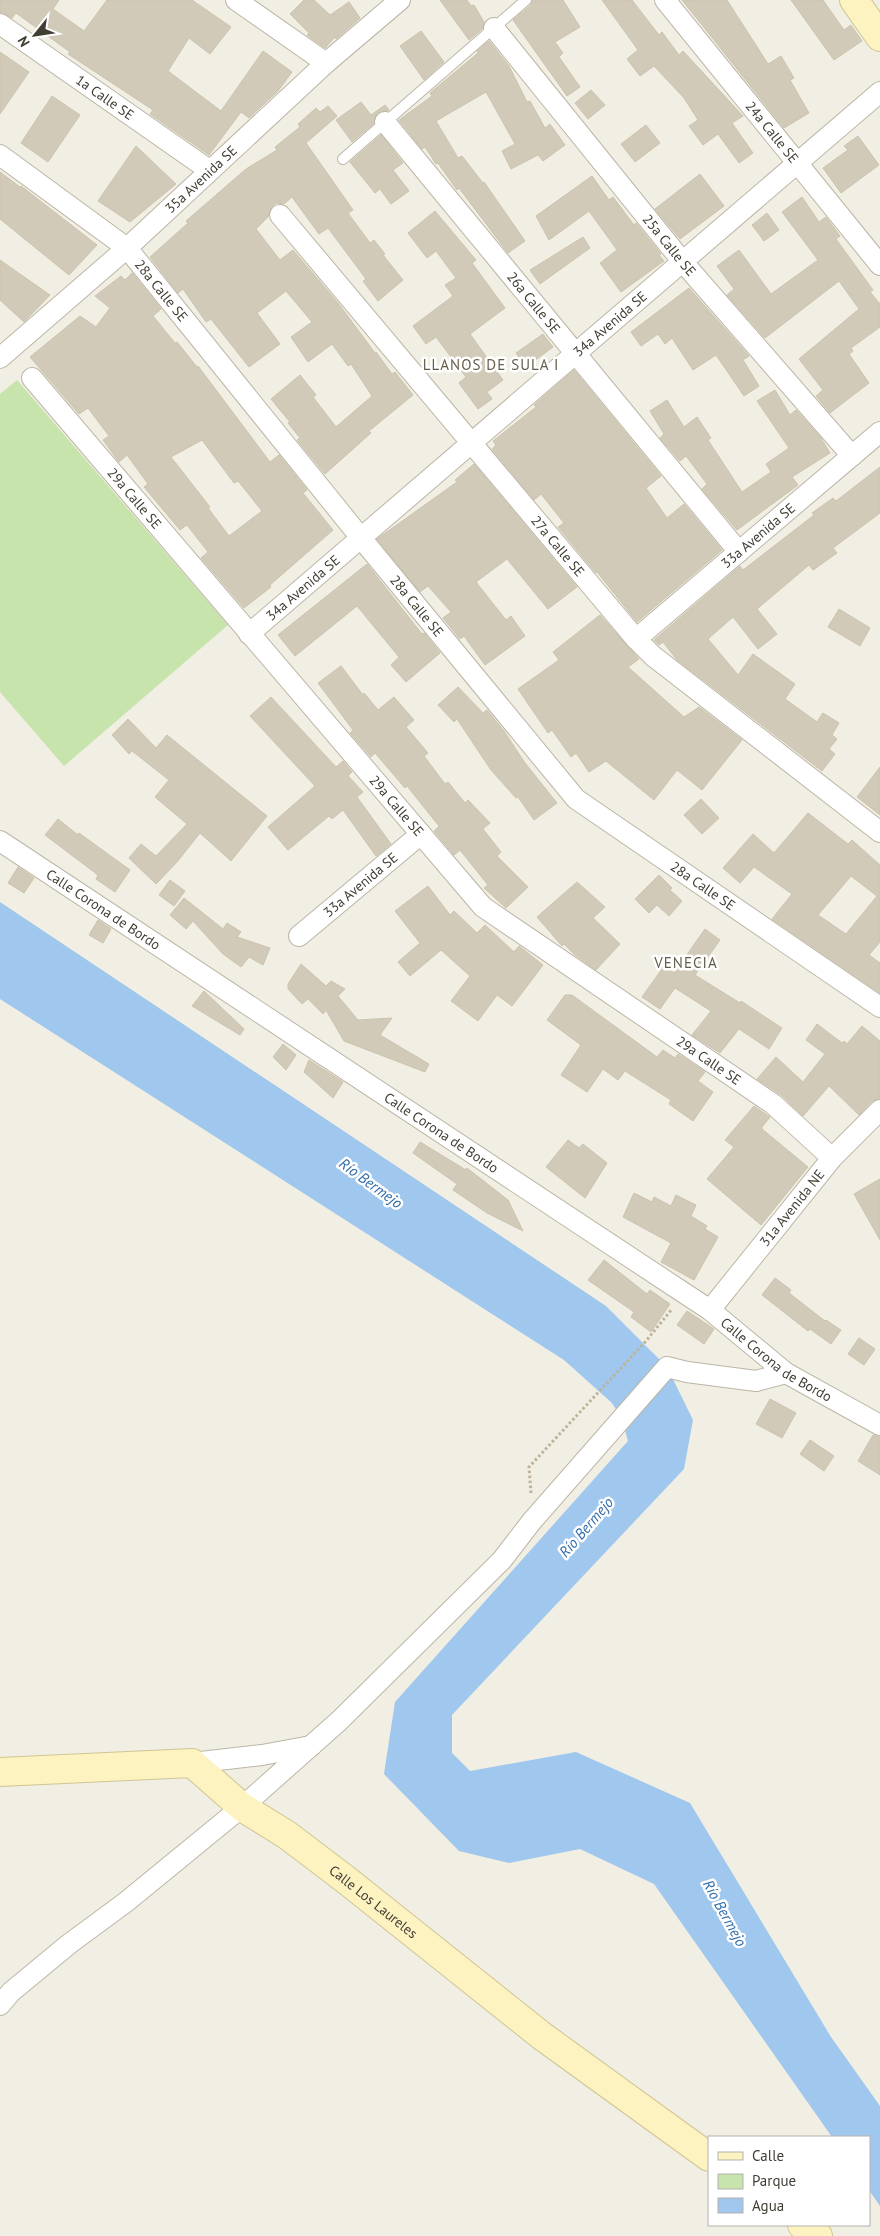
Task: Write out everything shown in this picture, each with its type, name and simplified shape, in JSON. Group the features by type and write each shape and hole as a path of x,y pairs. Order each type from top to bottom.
{"street":[{"path":"236,0 326,63"},
{"name":"35a Avenida SE","path":"4,348 127,248 326,63 400,0"},
{"name":"24a Calle SE","path":"665,0 880,264"},
{"path":"861,3 880,37"},
{"name":"1a Calle SE","path":"0,24 209,170"},
{"name":"25a Calle SE","path":"494,28 682,261 852,456"},
{"name":"34a Avenida SE","path":"249,634 880,92"},
{"name":"26a Calle SE","path":"385,122 739,552"},
{"name":"28a Calle SE","path":"0,155 127,248 361,538 576,799 880,1007"},
{"name":"27a Calle SE","path":"280,215 636,639 653,656 880,832"},
{"name":"29a Calle SE","path":"32,378 483,907 773,1104 832,1158"},
{"name":"33a Avenida SE","path":"636,639 880,432"},
{"name":"33a Avenida SE","path":"299,936 420,834"},
{"name":"Calle Corona de Bordo","path":"0,841 710,1310 786,1373 880,1425"},
{"name":"31a Avenida NE","path":"710,1310 832,1158 880,1110"},
{"path":"0,2005 11,1992 69,1944 126,1902 242,1807 311,1746 502,1560 532,1521 667,1367 687,1372 756,1381 786,1373"},
{"path":"0,1772 192,1763 262,1755 311,1746"},
{"name":"Calle Los Laureles","path":"192,1763 242,1807 286,1835 345,1879 542,2036 708,2156"},
{"path":"803,2226 818,2236"}],"lane":[{"path":"343,159 526,0"}],"path":[{"path":"529,1467 646,1341 685,1294"}],"green space":[{"path":"17,380 228,625 64,766 0,692 0,394"}],"water":[{"name":"Río Bermejo","path":"0,902 606,1306 667,1367 693,1420 684,1469 452,1715 452,1753 470,1771 576,1752 690,1803 831,2037 880,2106 880,2206 870,2191 870,2136 831,2136 654,1884 580,1849 509,1863 459,1851 384,1774 395,1702 628,1441 622,1419 612,1403 564,1360 0,999"}],"building":[{"path":"0,0 59,0 53,9 84,31 107,0 192,0 231,27 210,54 189,38 168,71 221,111 263,51 292,72 278,91 249,118 241,112 209,155 150,114 153,110 68,54 70,52 16,13 12,18 0,12"},
{"path":"304,0 314,0 330,15 349,2 360,18 336,39 335,37 325,48 307,35 309,33 290,14"},
{"path":"440,0 467,0 471,6 474,5 484,22 482,29 469,40"},
{"path":"533,0 563,0 580,27 555,42 563,53 559,57 580,87 567,96 513,20 531,5"},
{"path":"602,0 632,0 659,35 662,32 679,55 683,51 743,116 732,123 753,153 739,163 718,134 703,145 689,126 698,120 684,98 654,66 640,76 627,59 638,50"},
{"path":"682,0 727,0 768,64 781,56 794,78 790,80 809,113 784,128"},
{"path":"791,0 823,0 844,30 851,25 862,41 834,60"},
{"path":"421,31 444,62 424,80 400,46"},
{"path":"489,41 509,66 527,102 530,101 545,128 550,124 565,145 543,161 538,155 511,169 502,151 515,144 486,92 436,121 458,158 462,156 484,182 525,241 508,253 459,188 457,190 425,147 422,149 399,120 432,96 430,93 478,53 477,51"},
{"path":"0,52 29,72 0,114"},
{"path":"591,90 605,105 588,119 575,103"},
{"path":"52,96 80,115 48,162 21,143"},
{"path":"361,102 371,115 385,105 389,110 377,113 373,124 352,142 336,120"},
{"path":"328,106 337,116 306,143 353,210 348,213 370,243 374,240 385,254 383,255 403,280 378,301 363,281 366,279 328,228 319,234 292,197 284,204 277,203 272,206 268,217 256,229 280,260 293,250 338,303 392,374 395,372 413,395 369,431 371,433 325,474 297,440 300,438 288,423 290,422 271,399 300,375 316,395 313,397 336,427 372,396 351,364 348,366 332,344 308,362 291,337 312,322 286,291 257,313 280,344 249,367 211,319 206,322 183,289 178,293 150,257 188,223 186,221 246,169 277,150 275,147 300,127 298,124 316,108 320,112"},
{"path":"646,125 660,143 635,162 621,144"},
{"path":"381,135 403,163 393,170 409,191 391,204 380,189 375,193 350,162"},
{"path":"858,136 879,165 841,193 823,168 848,150 844,146"},
{"path":"136,146 176,184 130,222 98,201"},
{"path":"0,172 97,245 69,275 0,219"},
{"path":"700,174 724,206 680,239 655,209"},
{"path":"592,176 609,200 613,197 634,225 636,223 661,254 659,255 664,261 621,292 600,263 617,250 589,211 549,240 536,216"},
{"path":"802,197 819,222 826,217 840,236 836,239 873,290 870,292 880,304 880,327 851,348 853,351 849,354 869,383 830,413 816,396 823,390 799,359 859,309 839,281 765,338 727,295 734,289 717,266 739,250 771,294 818,260 782,212"},
{"path":"435,211 476,260 472,263 505,308 470,334 503,380 487,392 492,399 478,409 459,383 466,377 436,337 426,344 413,326 453,296 445,285 456,278 436,251 427,258 408,233"},
{"path":"767,213 779,230 764,241 752,225"},
{"path":"583,237 590,248 540,284 530,270"},
{"path":"0,260 50,295 24,322 0,300"},
{"path":"132,273 161,309 153,316 175,343 177,342 198,366 270,462 279,455 307,490 303,493 333,530 270,585 271,587 244,608 201,558 208,552 187,525 180,530 144,487 148,484 127,455 119,462 103,440 109,436 88,408 79,414 30,357 80,316 96,327 110,308 95,296 121,276 125,280","holes":["202,440 234,483 238,481 262,511 229,536 208,508 210,507 171,457"]},
{"path":"689,288 749,356 743,360 759,386 744,396 716,355 693,370 672,338 665,344 658,334 641,346 631,332"},
{"path":"543,334 553,347 526,367 516,353"},
{"path":"574,370 661,476 646,488 667,518 684,504 722,550 637,622 558,527 564,523 541,494 534,500 492,449 496,445 493,441 536,407 534,405"},
{"path":"775,390 790,415 796,410 821,438 830,453 792,477 798,485 737,530 702,489 707,484 686,456 680,461 660,438 664,434 650,411 667,400 684,427 697,417 711,438 708,440 742,492 771,472 766,464 789,448 757,401"},
{"path":"474,464 577,587 548,609 507,559 476,582 506,620 511,616 525,636 485,665 464,636 460,639 443,618 451,612 428,586 420,592 377,539 457,482 455,480"},
{"path":"880,467 880,513 833,548 837,553 813,570 809,565 757,609 777,634 758,649 733,617 708,639 738,675 753,654 795,684 785,699 817,722 823,713 839,723 832,735 837,739 829,749 835,754 822,771 677,660 663,642 659,645 654,640 740,566 743,570 814,515 812,513 833,498 836,501"},
{"path":"367,564 422,634 424,633 440,653 406,682 391,665 399,657 357,606 295,656 278,635"},
{"path":"839,609 870,628 860,646 828,627"},
{"path":"600,615 639,659 628,667 684,717 699,707 742,740 702,790 677,770 654,800 606,761 589,772 576,753 571,757 552,730 548,733 518,689 559,660 553,652"},
{"path":"341,666 363,695 364,693 378,710 394,697 414,720 406,727 428,753 424,756 445,784 448,782 465,803 468,800 490,823 483,829 501,852 497,856 528,887 506,908 484,888 488,885 460,850 454,855 434,831 439,826 407,786 405,788 375,753 371,757 350,733 353,730 318,683"},
{"path":"458,687 483,713 487,710 504,731 525,763 557,803 534,820 518,797 516,798 491,770 457,719 454,722 438,705"},
{"path":"271,697 336,767 343,761 352,772 348,776 363,792 357,797 391,844 376,856 343,810 332,819 329,816 288,850 268,827 315,786 250,716"},
{"path":"128,719 156,748 167,735 267,816 231,861 200,833 177,862 156,884 129,858 141,844 156,856 187,824 155,797 169,780 132,751 129,754 112,735"},
{"path":"880,767 880,815 857,797"},
{"path":"701,799 719,818 702,834 684,815"},
{"path":"808,813 848,844 852,840 880,865 880,942 869,955 880,963 880,993 772,919 792,894 754,867 740,883 723,868 753,834 774,853","holes":["851,876 877,896 846,934 818,915"]},
{"path":"58,819 130,870 115,892 96,879 98,875 45,835"},
{"path":"18,867 34,878 24,893 8,883"},
{"path":"659,875 672,888 670,890 682,901 669,916 657,905 649,913 635,899"},
{"path":"170,880 185,891 174,906 159,895"},
{"path":"577,882 605,907 593,918 620,944 596,970 575,955 564,944 562,946 537,917"},
{"path":"428,886 450,915 454,911 477,933 485,925 514,952 519,946 543,965 512,1006 497,995 478,1021 451,1001 470,976 441,950 410,976 398,962 420,943 395,911"},
{"path":"184,898 223,929 227,923 241,932 237,937 270,948 263,965 249,957 241,967 223,954 193,921 186,929 170,915"},
{"path":"98,920 111,929 103,943 89,935"},
{"path":"705,929 720,940 695,975 740,1003 741,1001 782,1028 769,1049 739,1029 720,1053 692,1035 711,1011 675,988 660,1009 642,997 664,966 674,973"},
{"path":"301,964 326,986 331,981 345,989 338,996 358,1020 392,1018 380,1035 429,1064 425,1072 344,1041 326,1010 323,1014 308,999 302,1004 288,989 288,984"},
{"path":"204,991 244,1029 240,1035 192,1006"},
{"path":"565,995 572,995 657,1057 663,1050 675,1058 678,1054 705,1072 698,1081 713,1092 693,1121 669,1104 671,1100 625,1071 618,1080 603,1069 587,1092 561,1075 581,1045 547,1020"},
{"path":"817,1024 842,1043 844,1041 847,1044 862,1026 880,1041 880,1098 872,1101 859,1115 829,1086 803,1116 781,1095 757,1079 776,1057 803,1082 825,1054 806,1040"},
{"path":"283,1044 296,1055 286,1070 273,1057"},
{"path":"309,1060 343,1082 333,1098 304,1072"},
{"path":"754,1106 770,1117 762,1129 808,1167 761,1225 707,1179 734,1147 725,1140"},
{"path":"568,1140 579,1148 583,1144 607,1163 585,1198 546,1167"},
{"path":"420,1142 466,1170 467,1168 508,1200 523,1231 487,1213 453,1190 457,1184 413,1153"},
{"path":"880,1179 880,1240 854,1194"},
{"path":"634,1193 652,1202 654,1197 671,1206 676,1195 696,1205 691,1216 707,1226 705,1229 718,1237 694,1280 661,1262 671,1243 623,1217"},
{"path":"604,1260 647,1294 650,1290 670,1304 651,1332 631,1317 634,1312 588,1280"},
{"path":"775,1278 791,1290 789,1293 825,1321 841,1330 831,1344 810,1329 808,1331 762,1295"},
{"path":"687,1311 714,1329 704,1344 677,1325"},
{"path":"859,1338 875,1349 864,1365 848,1354"},
{"path":"770,1399 796,1413 782,1438 756,1424"},
{"path":"873,1435 880,1437 880,1475 858,1461"},
{"path":"810,1440 834,1456 824,1471 800,1454"}],"district":[{"name":"LLANOS DE SULA I","path":"491,364"},
{"name":"VENECIA","path":"686,962"}]}
